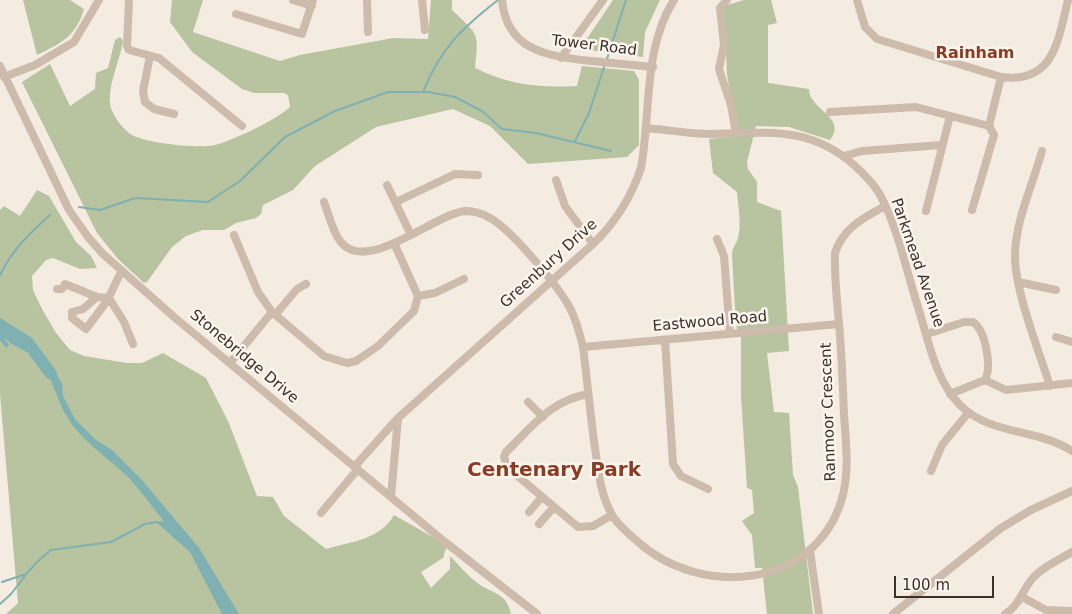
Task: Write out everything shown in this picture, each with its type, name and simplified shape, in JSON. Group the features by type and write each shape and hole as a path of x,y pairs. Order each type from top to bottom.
{"street":[{"path":"4,76 35,65 74,42 99,0"},
{"path":"129,0 127,46 129,50 158,58 242,126"},
{"path":"236,14 300,34 304,33 313,3 293,0"},
{"path":"367,0 368,32"},
{"path":"422,0 425,30"},
{"path":"561,58 603,0"},
{"name":"Greenbury Drive","path":"321,512 398,418 593,244 615,221 635,186 641,168 653,66 659,34 674,0"},
{"path":"727,0 720,8 724,39 719,69 732,105 736,133"},
{"path":"857,0 865,27 877,39 1001,77 1023,78 1039,72 1045,66 1057,43 1068,0"},
{"name":"Tower Road","path":"505,1 507,22 518,38 537,51 561,58 653,66"},
{"path":"150,56 143,91 145,102 154,109 174,114"},
{"name":"Stonebridge Drive","path":"0,66 69,210 88,237 121,272 504,590 537,614"},
{"path":"972,210 994,135 989,126 1001,77"},
{"path":"830,112 916,107 989,126"},
{"path":"926,211 950,116"},
{"name":"Parkmead Avenue","path":"647,128 709,134 791,133 818,141 844,156 874,186 885,206 941,378 950,394 968,413 991,426 1051,440 1072,451"},
{"path":"844,156 862,151 942,145"},
{"path":"1042,151 1017,234 1015,256 1018,282 1050,386"},
{"path":"396,202 455,174 478,175"},
{"path":"556,180 565,206 593,244"},
{"path":"387,185 411,235"},
{"name":"Ranmoor Crescent","path":"324,202 340,241 350,248 366,252 394,243 462,212 482,214 497,223 552,280 570,309 583,347 598,475 612,516 650,553 666,563 702,575 719,577 764,573 790,564 810,551 832,521 840,504 845,487 846,442 835,264 839,241 857,222 885,206"},
{"path":"234,235 258,292 273,314 324,356 347,363 366,355 394,333 414,311 418,296 394,243"},
{"path":"717,239 724,256 730,334"},
{"path":"97,297 83,310 72,312 72,318 86,329 109,298 121,272"},
{"path":"418,296 435,293 464,279"},
{"path":"1018,282 1056,290"},
{"path":"57,289 62,290 65,284 97,297 109,298"},
{"path":"230,363 294,292 306,284"},
{"path":"109,298 124,322 133,344"},
{"path":"927,334 964,322 976,323 979,327 988,358 988,373 985,380 950,394"},
{"name":"Eastwood Road","path":"583,347 839,324"},
{"path":"1056,338 1072,342"},
{"path":"665,340 673,464 681,476 708,489"},
{"path":"985,380 1006,390 1072,383"},
{"path":"588,394 563,400 506,452 504,457 508,468 541,498 578,527 586,528 612,516"},
{"path":"528,402 543,417"},
{"path":"932,471 939,450 968,413"},
{"path":"392,497 398,418"},
{"path":"893,614 1001,528 1031,510 1072,491"},
{"path":"529,512 541,498"},
{"path":"539,524 553,508"},
{"path":"810,551 819,614"},
{"path":"1005,614 1022,598 1028,583 1039,572 1072,552"},
{"path":"1022,598 1046,610 1072,611"}],"green space":[{"path":"23,0 70,0 84,9 77,26 67,38 37,55"},
{"path":"172,0 203,0 193,32 280,61 300,55 393,38 428,39 431,0 452,0 452,10 475,34 477,47 475,68 488,74 512,82 537,86 577,86 582,66 634,71 639,80 639,145 627,157 528,164 490,126 453,109 376,127 315,166 293,190 263,205 261,214 256,218 236,223 224,230 203,230 186,236 172,247 147,282 144,283 118,259 97,233 22,82 50,64 70,106 95,89 96,73 108,68 115,40 120,37 123,41 110,92 111,108 123,127 129,133 139,138 185,146 215,145 254,129 275,118 290,107 288,95 284,93 254,93 242,89 192,52 170,22"},
{"path":"613,0 660,0 645,32 643,57 580,49"},
{"path":"744,0 771,0 777,23 768,25 768,83 809,89 815,103 831,119 834,125 834,132 830,140 789,127 756,126 747,162 748,169 757,182 757,202 781,211 789,351 767,353 774,412 789,413 793,475 798,487 813,614 767,614 762,568 755,568 752,535 742,521 754,513 752,490 747,488 741,396 741,338 736,325 732,256 740,223 737,192 713,173 709,139 737,136 727,74 724,6"},
{"path":"37,190 49,196 76,242 91,256 97,268 80,269 53,258 46,260 32,276 33,290 42,309 56,333 70,350 84,356 127,363 142,363 163,353 206,378 228,421 257,496 273,497 284,516 326,549 373,534 388,523 394,515 447,545 443,558 421,572 431,588 450,569 450,556 480,585 501,596 509,606 511,614 6,614 18,603 0,394 0,210 4,206 20,216"}],"water":[{"path":"0,318 32,338 62,383 63,396 75,419 96,440 112,450 142,480 199,548 239,614 222,614 190,552 156,522 164,521 128,477 87,441 72,424 37,354 28,345 17,339 4,338 9,345 7,348 0,341"}],"waterway":[{"path":"423,92 437,63 453,40 473,20 498,0"},
{"path":"607,59 626,0"},
{"path":"575,141 589,113 605,64"},
{"path":"79,207 100,210 135,198 208,202 240,181 285,137 335,111 388,92 428,92 455,97 482,111 502,129 536,133 611,151"},
{"path":"0,275 22,243 50,215"},
{"path":"0,325 15,339 32,348 51,374"},
{"path":"2,582 26,574 51,550 111,542 145,524 160,523"},
{"path":"0,604 11,594 25,576"}],"district":[{"name":"Rainham","path":"975,54"},
{"name":"Centenary Park","path":"554,471"}]}
